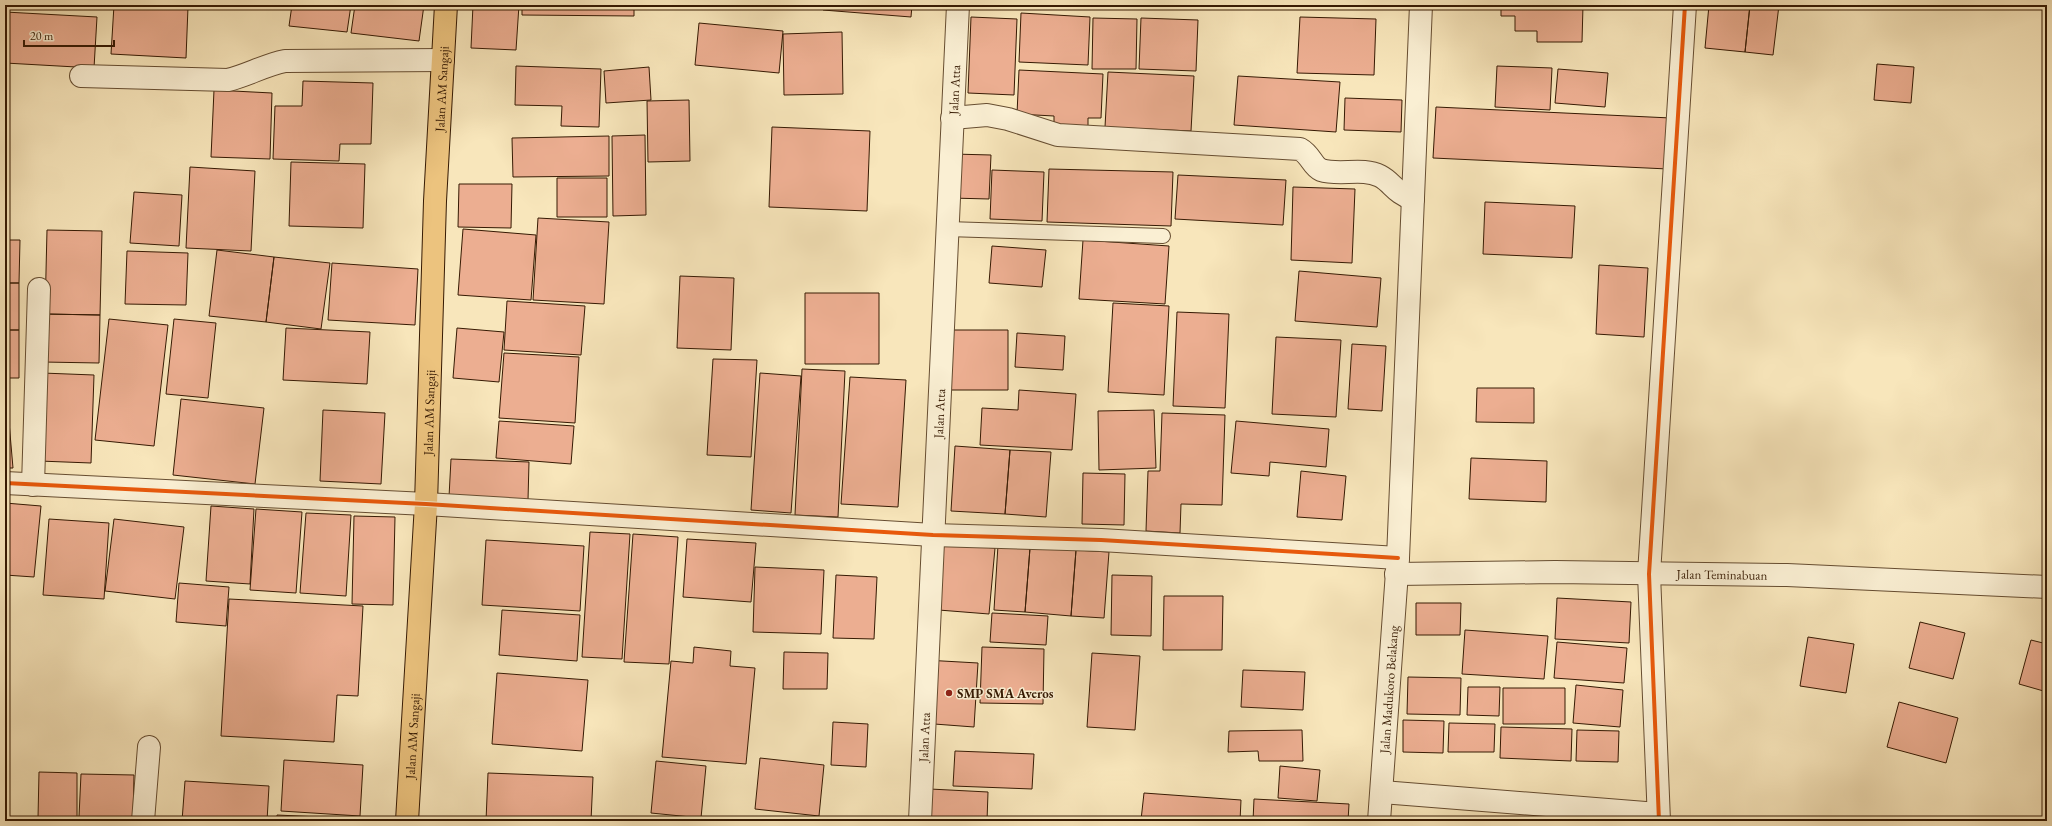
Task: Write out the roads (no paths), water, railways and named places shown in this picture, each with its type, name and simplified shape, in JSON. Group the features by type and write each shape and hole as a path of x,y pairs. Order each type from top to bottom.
{"highway":[{"name":"Jalan AM Sangaji","path":"407,821 426,504 435,201 446,5"}],"street":[{"name":"Jalan Atta","path":"920,821 958,5"},
{"name":"Jalan Madukoro Belakang","path":"1379,821 1397,566 1421,5"},
{"path":"1382,792 1658,817 1649,574 1685,5"},
{"path":"81,76 228,80 243,76 271,64 285,61 443,60"},
{"path":"952,118 987,115 1008,119 1058,135 1297,148 1307,152 1314,165 1322,170 1360,172 1378,175 1399,192 1412,199"},
{"path":"33,485 39,289"},
{"name":"Jalan Teminabuan","path":"5,483 426,504 933,535 1101,540 1397,566 1555,572 1787,575 2047,587"},
{"path":"143,821 149,747"}],"lane":[{"path":"947,229 1163,236"}],"place":[{"name":"SMP SMA Averos","path":"949,693"}]}
